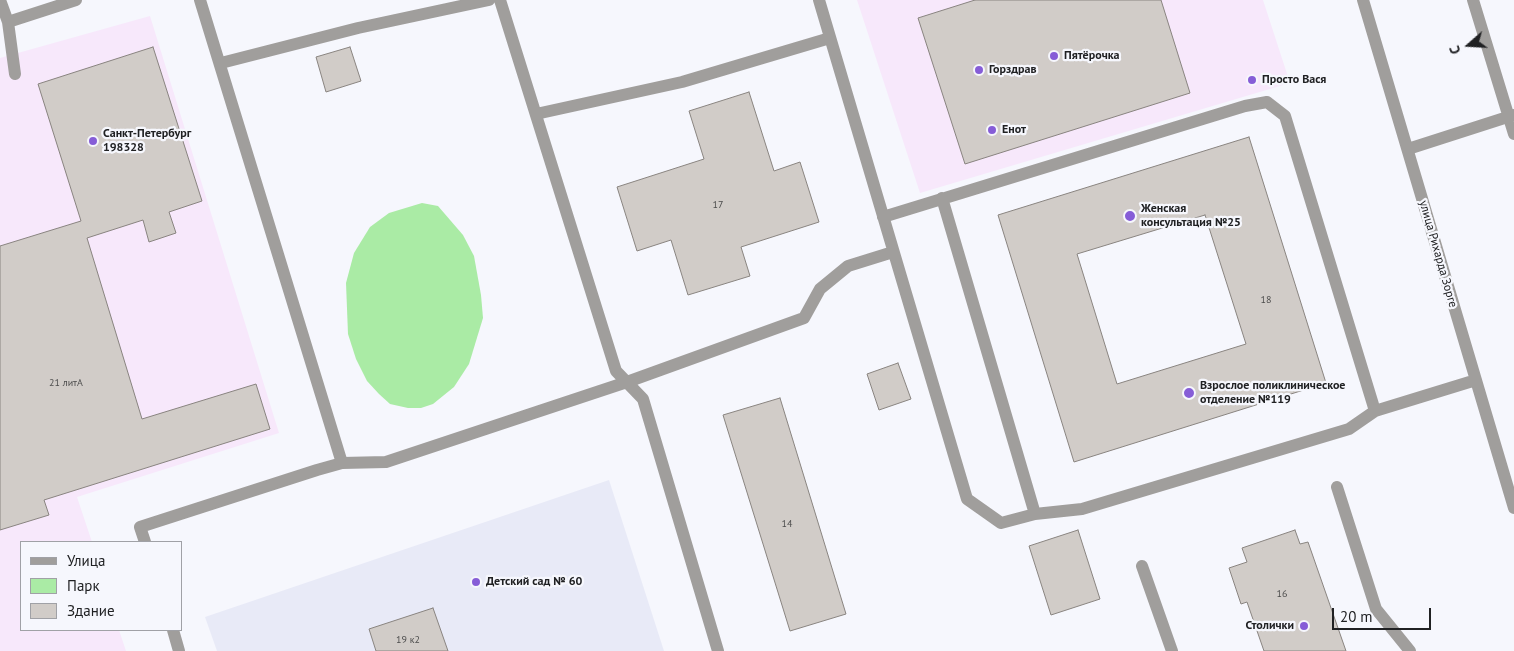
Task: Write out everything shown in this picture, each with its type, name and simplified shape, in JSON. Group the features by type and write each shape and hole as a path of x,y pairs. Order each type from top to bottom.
{"street":[{"path":"0,0 8,22 15,74"},
{"path":"8,22 76,0"},
{"path":"200,0 221,63 342,463"},
{"path":"221,63 358,28 489,0"},
{"path":"500,0 616,371 643,399 718,651"},
{"path":"819,0 967,499 1001,524 1035,514 1082,509 1349,429 1375,411 1476,380"},
{"name":"улица Рихарда Зорге","path":"1363,0 1514,508"},
{"path":"1473,0 1511,116 1514,134"},
{"path":"536,114 682,82 830,38"},
{"path":"883,217 1245,106 1267,102 1285,116 1375,411"},
{"path":"1408,149 1511,116"},
{"path":"942,198 1035,514"},
{"path":"145,541 140,527 342,463 386,462 628,382 804,318 820,289 848,266 893,252"},
{"path":"1337,487 1376,609 1410,651"},
{"path":"1142,566 1172,651"},
{"path":"173,631 180,651"}],"shaded area":[{"path":"857,0 1263,0 1290,83 920,193"},
{"path":"150,16 279,433 77,497 92,541 20,541 20,631 119,631 126,651 0,651 0,58"},
{"name":"Детский сад № 60","path":"609,480 664,651 217,651 205,617"}],"green space":[{"path":"422,203 438,206 463,235 474,256 483,318 469,364 454,387 433,404 421,408 408,408 390,404 379,394 367,381 356,359 348,334 346,283 354,253 370,227 389,213"}],"building":[{"name":"Пятёрочка","path":"975,0 1161,0 1190,93 965,164 918,18"},
{"path":"153,47 202,201 169,212 176,233 149,242 143,220 87,238 142,419 256,384 270,429 44,500 49,515 0,530 0,246 81,221 38,84"},
{"path":"350,47 361,81 326,92 316,57"},
{"path":"749,92 774,171 800,162 819,222 741,247 750,276 688,295 671,240 637,251 617,187 704,159 689,111"},
{"path":"1249,137 1326,383 1074,462 998,215","holes":["1205,215 1246,344 1117,384 1077,254"]},
{"path":"898,363 911,399 879,410 867,374"},
{"path":"780,398 846,614 790,631 723,415"},
{"path":"1078,530 1100,599 1051,615 1029,546"},
{"path":"1295,530 1300,544 1308,542 1346,651 1264,651 1247,602 1241,604 1229,568 1247,562 1242,548"},
{"path":"433,608 448,651 376,651 369,629"}],"place":[{"name":"Пятёрочка","path":"1054,56"},
{"name":"Горздрав","path":"979,70"},
{"name":"Просто Вася","path":"1252,80"},
{"name":"Енот","path":"992,130"},
{"name":"Санкт-Петербург 198328","path":"93,141"},
{"name":"Женская консультация №25","path":"1130,216"},
{"name":"Взрослое поликлиническое отделение №119","path":"1189,393"},
{"name":"Детский сад № 60","path":"476,582"},
{"name":"Столички","path":"1304,626"}]}
